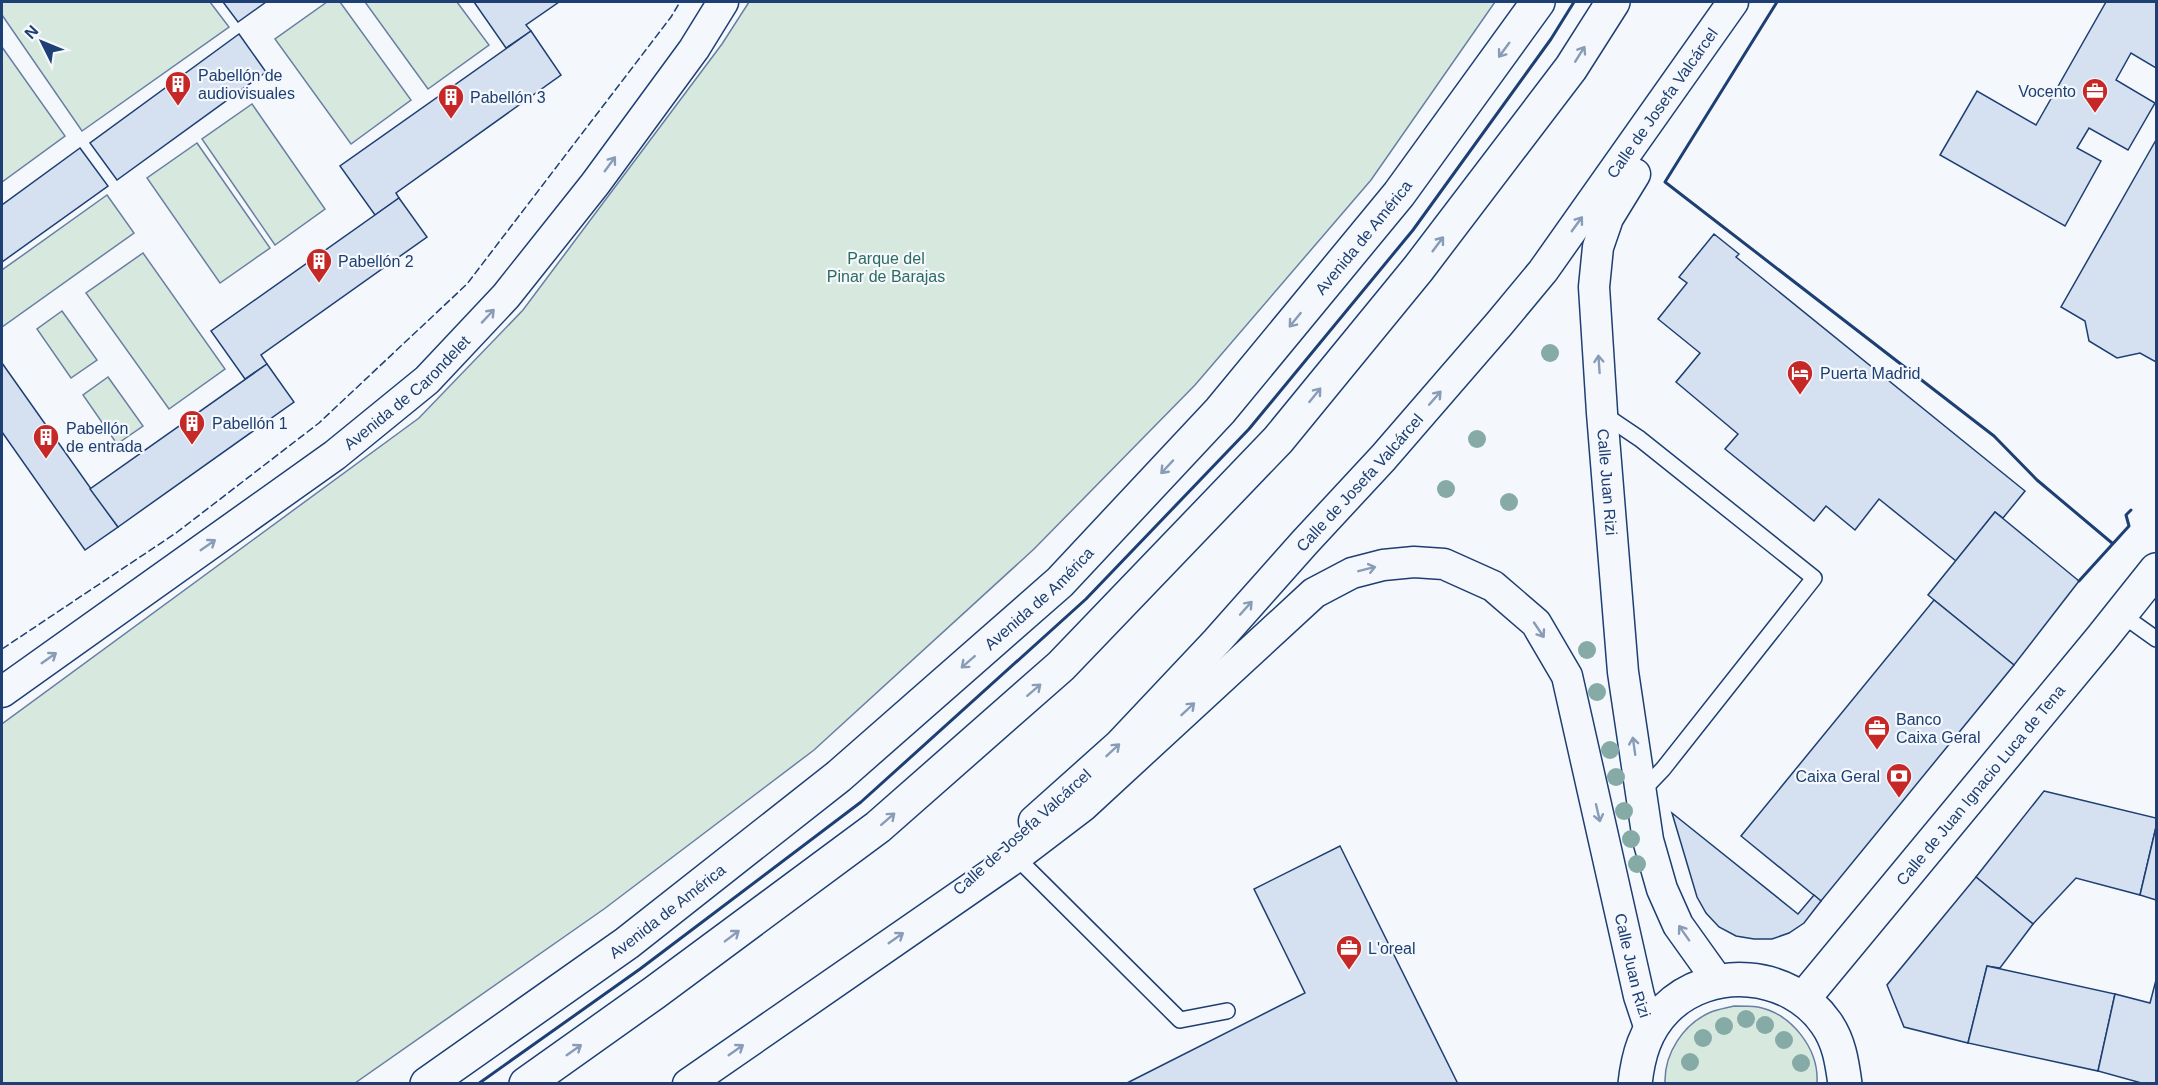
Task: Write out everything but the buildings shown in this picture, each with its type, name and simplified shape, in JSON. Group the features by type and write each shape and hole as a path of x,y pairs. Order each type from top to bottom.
{"main road":[{"name":"Avenida de América","path":"427,1083 627,943 839,776 1060,582 1228,402 1399,194 1538,2"},
{"path":"526,1083 654,993 878,827 1061,666 1278,440 1418,269 1571,68 1613,2"},
{"name":"Calle de Juan Ignacio Luca de Tena","path":"1803,999 2157,570"},
{"path":"1635,1083 1638,1057 1650,1029 1665,1010 1685,994 1718,981 1741,978 1773,984 1803,999 1826,1023 1840,1053 1845,1083"}],"street":[{"name":"Avenida de Carondelet","path":"2,692 335,455 427,381 506,296 587,193 694,49 723,2"},
{"name":"Calle Juan Rizi","path":"1718,981 1678,925 1662,889 1648,840 1623,672 1594,287 1598,247 1608,218 1698,75 1725,28 1735,2"},
{"name":"Calle de Josefa Valcárcel","path":"929,915 1119,745 1383,458 1543,271 1735,2"},
{"name":"Calle Juan Rizi","path":"1314,593 1352,573 1383,565 1414,562 1444,564 1494,586 1536,623 1567,676 1640,996 1650,1029"},
{"name":"Calle de Josefa Valcárcel","path":"688,1083 1016,857 1083,806 1314,593"}],"lane":[{"path":"1602,413 1640,439 1814,578 1662,769 1641,792"},
{"path":"2121,614 2157,639"},
{"path":"1016,857 1180,1020 1227,1011"}],"green space":[{"path":"2,2 210,2 229,27 82,131 2,15"},
{"path":"327,2 340,2 411,100 351,144 275,39"},
{"path":"365,2 457,2 489,45 428,89"},
{"name":"Parque del Pinar de Barajas","path":"749,2 1495,2 1371,180 1195,385 1034,549 814,750 604,909 355,1083 2,1083 2,724 419,418 523,310 722,44"},
{"path":"2,47 65,136 2,182"},
{"path":"252,104 325,209 275,245 202,139"},
{"path":"197,143 270,248 220,283 147,178"},
{"path":"107,195 134,233 2,327 2,270"},
{"path":"143,253 225,369 169,409 86,293"},
{"path":"62,311 97,360 71,378 37,329"},
{"path":"108,377 143,426 117,444 83,395"},
{"path":"1734,1006 1758,1007 1782,1017 1792,1025 1808,1046 1816,1070 1817,1083 1665,1083 1668,1061 1684,1032 1701,1017 1719,1009"}],"fence":[{"path":"2,649 176,533 319,423 467,284 671,17 680,2"}],"wall":[{"path":"478,1084 640,969 861,802 1086,599 1249,429 1413,230 1551,39 1574,2"},
{"path":"1777,2 1665,182 1994,436 2037,480 2112,543"},
{"path":"2079,581 2129,526 2126,515 2131,510"}],"place":[{"name":"Pabellón de audiovisuales","path":"178,107"},
{"name":"Vocento","path":"2095,114"},
{"name":"Pabellón 3","path":"451,120"},
{"name":"Pabellón 2","path":"319,284"},
{"name":"Puerta Madrid","path":"1800,396"},
{"name":"Pabellón 1","path":"192,446"},
{"name":"Pabellón de entrada","path":"46,460"},
{"name":"Banco Caixa Geral","path":"1877,751"},
{"name":"Caixa Geral","path":"1899,799"},
{"name":"L'oreal","path":"1349,971"}]}
